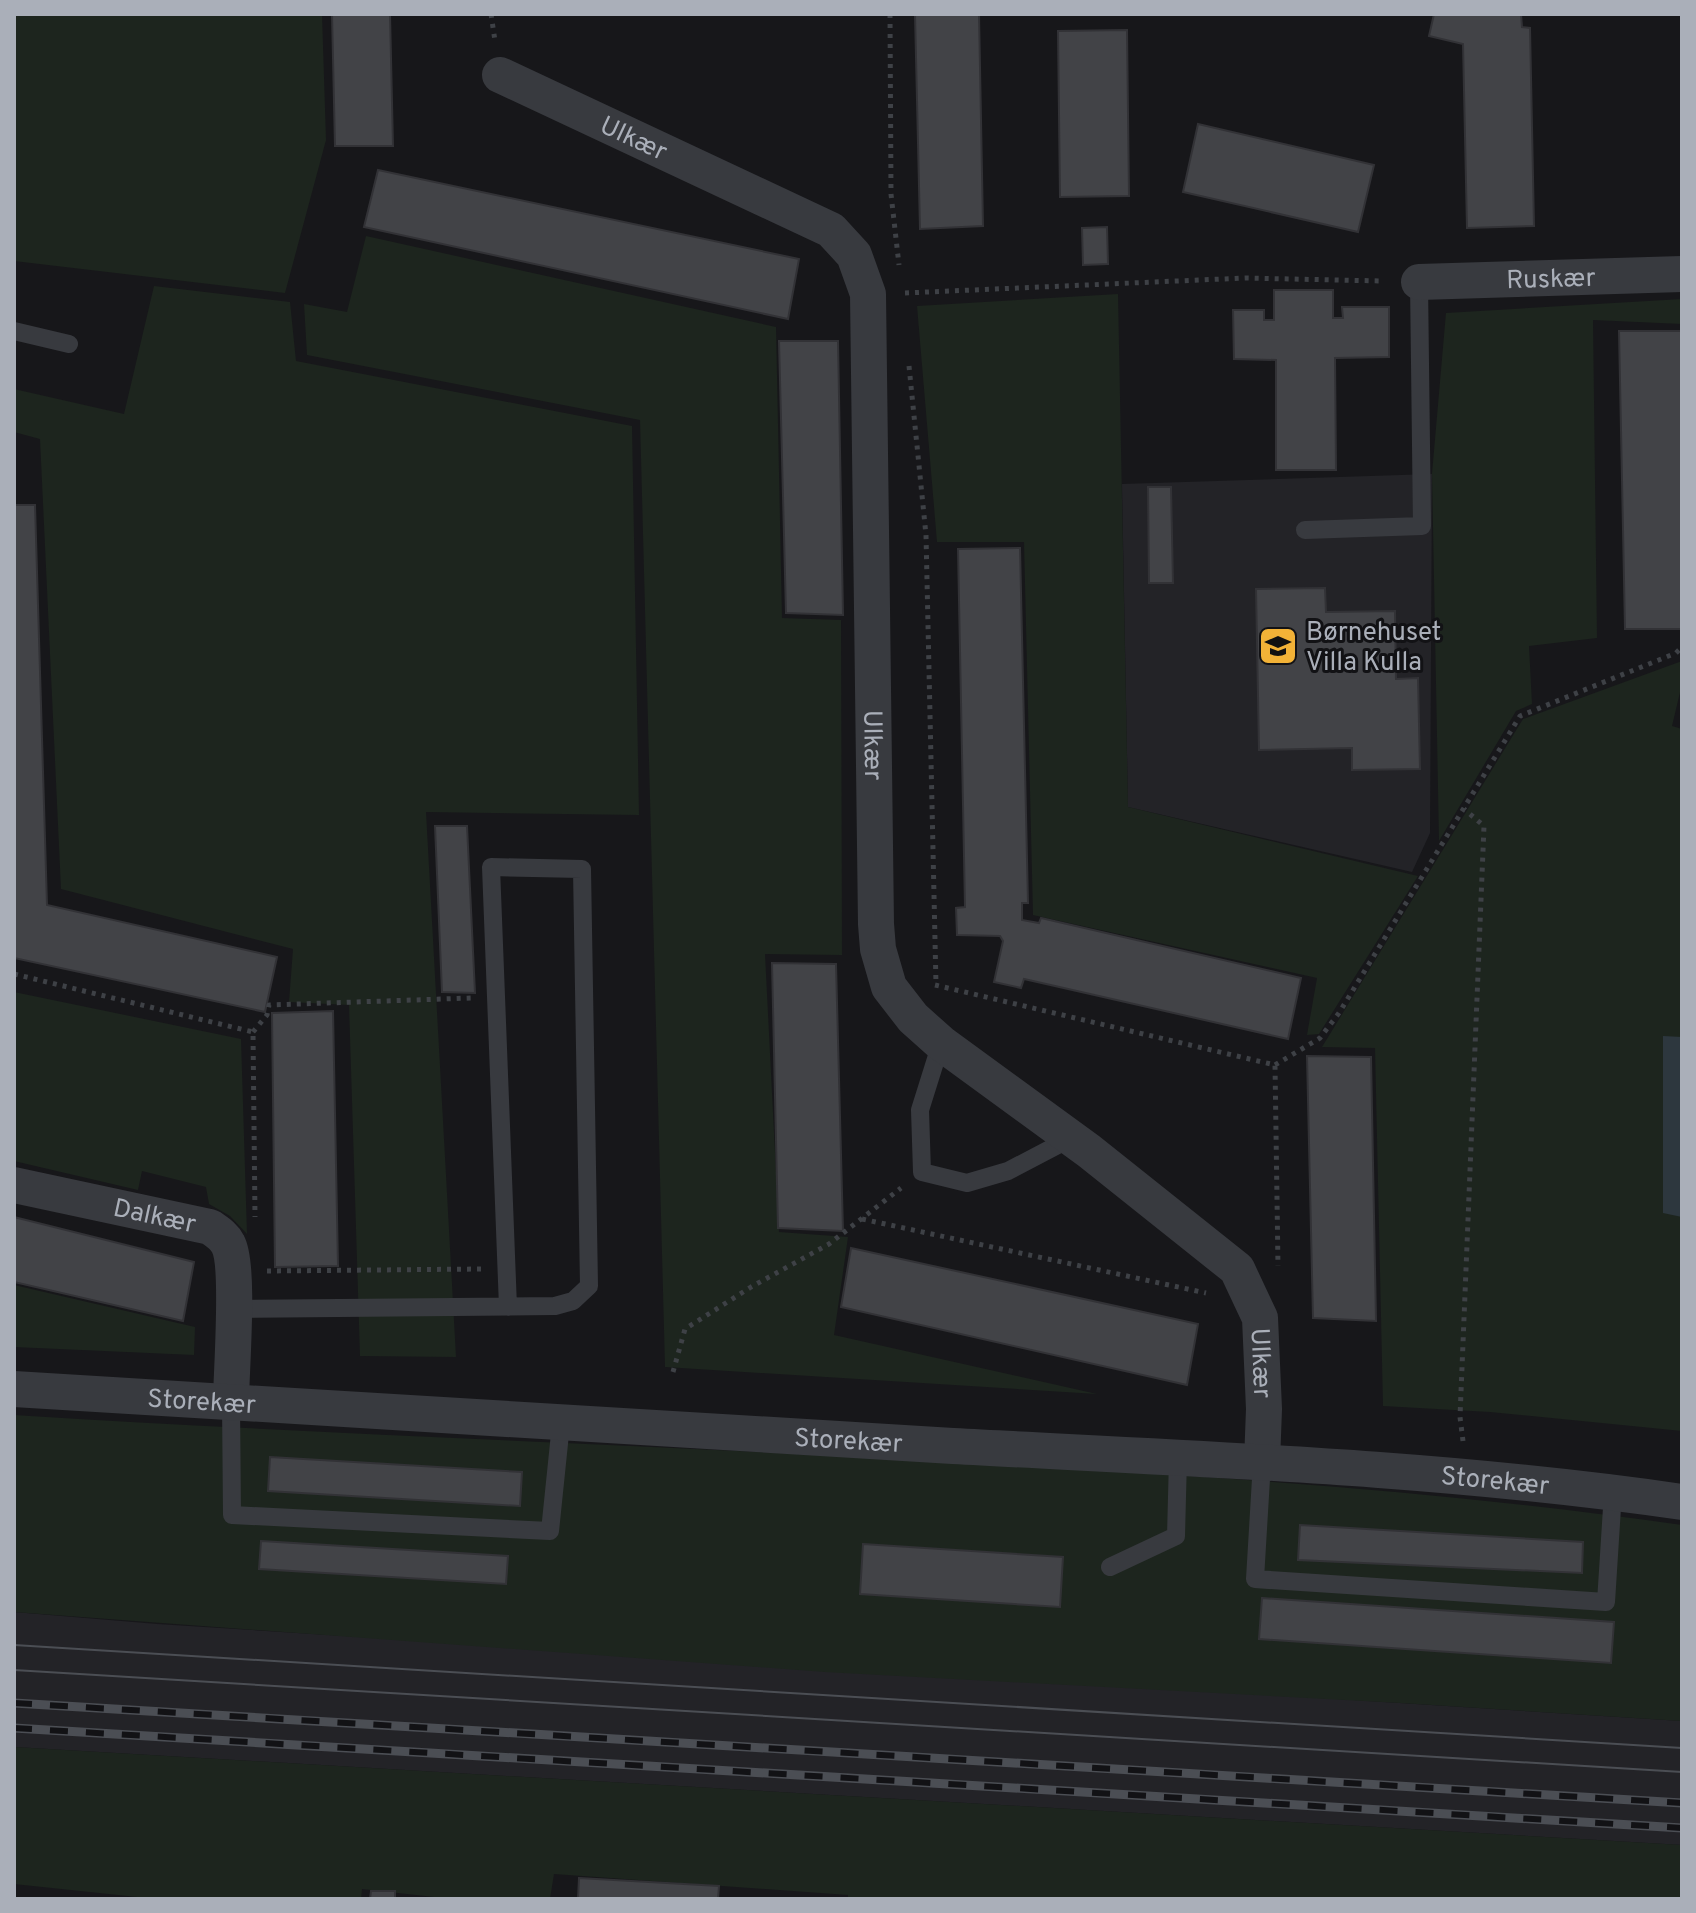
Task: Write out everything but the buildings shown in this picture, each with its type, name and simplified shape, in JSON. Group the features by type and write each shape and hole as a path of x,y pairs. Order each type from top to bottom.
{"street":[{"name":"Ulkær","path":"500,75 831,230 854,255 868,294 876,924 884,972 900,1003 941,1043 1071,1138 1237,1269 1260,1318 1264,1409 1262,1462"},
{"name":"Ruskær","path":"1419,282 1682,274"},
{"name":"Dalkær","path":"14,1185 210,1227 221,1235 228,1244 233,1292 231,1403"},
{"name":"Storekær","path":"14,1389 561,1424 1262,1462 1467,1478 1682,1502"}],"lane":[{"path":"1305,530 1422,526 1419,282"},
{"path":"14,331 69,344"},
{"path":"233,1292 508,1307 555,1306 573,1301 589,1286 582,869 491,867 508,1307"},
{"path":"941,1043 920,1110 922,1172 967,1183 1008,1171 1071,1138"},
{"path":"231,1403 232,1515 550,1531 561,1424"},
{"path":"1110,1567 1176,1536 1178,1458"},
{"path":"1262,1462 1255,1579 1606,1602 1613,1492"}],"path":[{"path":"890,14 891,194 904,308"},
{"path":"902,293 1245,278 1419,282"},
{"path":"908,354 926,535 936,985"},
{"path":"884,972 1275,1065 1320,1038 1339,1013 1520,716 1676,653 1682,647"},
{"path":"1464,809 1484,826 1460,1417 1467,1478"},
{"path":"14,974 253,1032"},
{"path":"255,1223 253,1032 267,1015 269,1005 496,999"},
{"path":"1275,1065 1278,1267"},
{"path":"673,1372 685,1329 751,1287 829,1244 922,1172"},
{"path":"862,1219 1253,1303"},
{"path":"233,1292 256,1271 506,1267"}],"shaded area":[{"path":"14,14 322,14 326,140 285,293 14,261"},
{"path":"366,236 776,327 782,618 841,620 842,955 765,954 779,1232 848,1237 834,1335 1097,1394 665,1367 640,420 307,355 304,304 347,312"},
{"path":"154,286 290,302 296,361 632,426 639,815 426,812 456,1357 360,1356 349,1005 289,1002 293,949 61,889 40,439 14,432 14,389 124,414"},
{"path":"1118,294 1128,807 1418,876 1319,1034 1307,1035 1317,978 1033,915 1024,542 937,542 917,306"},
{"path":"1682,299 1682,324 1593,320 1597,638 1529,646 1532,704 1516,711 1439,841 1432,474 1446,313"},
{"name":"Børnehuset Villa Kulla","path":"1432,474 1430,833 1412,872 1128,807 1122,484"},
{"path":"1682,661 1682,684 1672,726 1682,729 1682,1431 1490,1412 1383,1406 1375,1048 1322,1047 1523,719"},
{"path":"14,992 241,1039 247,1234 230,1216 209,1204 206,1187 142,1171 138,1190 14,1161"},
{"path":"1663,1036 1682,1037 1682,1217 1663,1213"},
{"path":"14,1285 195,1327 194,1355 14,1347"},
{"path":"14,1415 1149,1473 1416,1494 1682,1525 1682,1721 825,1672 14,1612"},
{"path":"14,1612 157,1624 1682,1721 1682,1845 14,1747"},
{"path":"14,1747 1682,1845 1682,1899 848,1899 848,1895 554,1874 550,1899 452,1899 362,1889 361,1899 156,1899 14,1884"}],"tram line":[{"path":"14,1645 1682,1748"},
{"path":"14,1670 1682,1772"}],"railway":[{"path":"14,1703 1682,1803"},
{"path":"14,1728 1682,1828"}],"place":[{"name":"Børnehuset Villa Kulla","path":"1278,646"}]}
